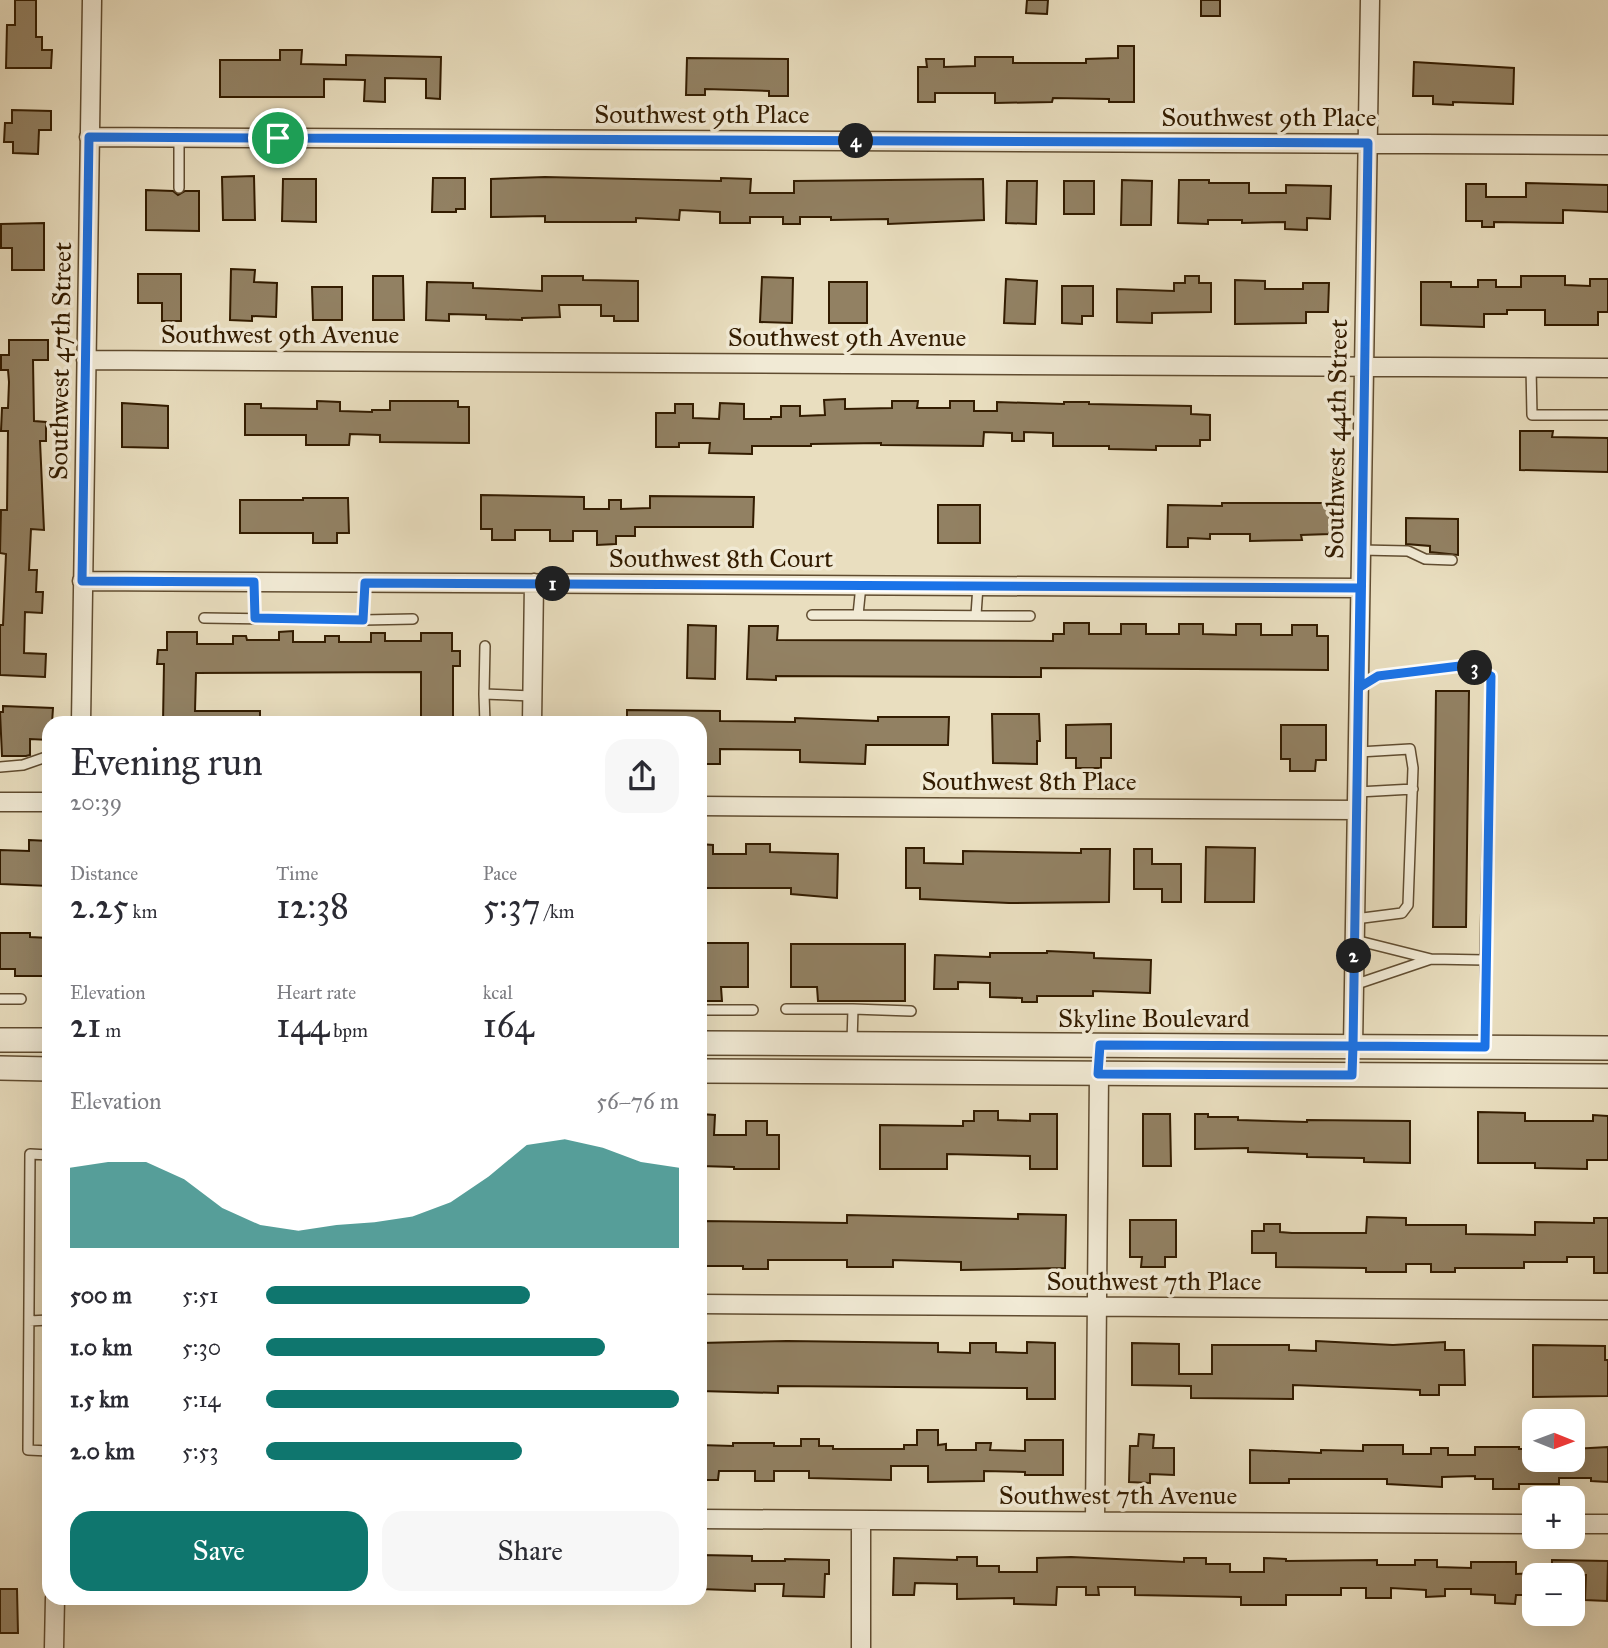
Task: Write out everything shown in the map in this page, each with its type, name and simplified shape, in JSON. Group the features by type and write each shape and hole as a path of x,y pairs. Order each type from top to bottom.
{"street":[{"name":"Southwest 47th Street","path":"81,716 92,0"},
{"name":"Southwest 44th Street","path":"1353,1046 1370,0"},
{"name":"Southwest 9th Place","path":"89,137 1608,145"},
{"name":"Southwest 9th Avenue","path":"86,359 1608,368"},
{"name":"Southwest 8th Court","path":"82,581 1360,588"},
{"path":"532,716 534,583"},
{"name":"Southwest 8th Place","path":"707,806 1358,801"},
{"path":"0,802 42,802"},
{"path":"0,1040 42,1040"},
{"name":"Skyline Boulevard","path":"707,1043 1608,1048"},
{"path":"1095,1521 1100,1045"},
{"path":"1352,1075 1353,1046"},
{"path":"0,1068 42,1069"},
{"path":"707,1071 1608,1076"},
{"name":"Southwest 7th Place","path":"707,1304 1608,1310"},
{"name":"Southwest 7th Avenue","path":"707,1519 1522,1524"},
{"path":"861,1520 861,1648"},
{"path":"1585,1524 1608,1524"},
{"path":"54,1648 55,1605"}],"lane":[{"path":"178,188 179,138"},
{"path":"1531,367 1532,415 1608,415"},
{"path":"1361,550 1408,551 1425,559 1452,560"},
{"path":"254,582 255,618"},
{"path":"363,620 365,583"},
{"path":"858,615 861,585"},
{"path":"976,615 978,586"},
{"path":"811,615 1030,616"},
{"path":"204,618 413,619"},
{"path":"485,646 485,716"},
{"path":"1360,687 1378,676 1468,665 1491,676 1485,1047"},
{"path":"484,695 532,696"},
{"path":"1355,919 1402,913 1408,905 1413,789 1410,749 1359,752"},
{"path":"0,767 23,765 42,758"},
{"path":"1358,801 1413,789"},
{"path":"1355,940 1431,959 1485,960"},
{"path":"1354,985 1431,959"},
{"path":"0,999 21,999"},
{"path":"786,1009 911,1010"},
{"path":"852,1044 853,1009"},
{"path":"707,1010 753,1010"},
{"path":"42,1155 30,1154 28,1450 42,1451"},
{"path":"29,1321 42,1321"}],"building":[{"path":"15,0 36,0 36,37 42,37 42,50 52,50 51,68 6,68 7,25 15,25"},
{"path":"1027,0 1048,0 1047,14 1026,13"},
{"path":"1201,0 1220,0 1220,16 1201,16"},
{"path":"1118,46 1134,46 1134,102 1053,98 1052,102 995,103 995,93 935,93 935,102 918,102 918,67 927,67 926,59 944,59 944,67 975,66 975,57 1013,57 1013,63 1086,63 1086,59 1118,58"},
{"path":"280,50 302,50 301,64 346,65 346,55 441,57 440,99 426,98 426,79 385,78 385,102 364,101 365,80 324,79 324,97 220,97 220,60 280,60"},
{"path":"687,58 788,59 788,96 769,96 769,91 705,89 705,95 686,95"},
{"path":"1414,62 1514,68 1513,104 1433,104 1433,96 1413,96"},
{"path":"12,110 51,111 51,130 39,130 38,154 13,153 13,142 4,142 5,123 12,123"},
{"path":"254,176 255,220 223,220 222,177"},
{"path":"545,177 721,181 721,178 751,179 750,193 794,193 794,181 983,179 984,220 888,224 888,219 831,220 831,217 800,217 800,224 783,224 783,217 750,217 750,223 720,223 720,212 680,210 679,220 636,218 636,222 545,222 545,216 491,217 491,179"},
{"path":"433,178 465,178 465,209 456,209 456,212 432,212"},
{"path":"283,179 316,179 316,222 282,221"},
{"path":"1122,180 1152,181 1151,225 1121,225"},
{"path":"1179,180 1249,183 1249,193 1286,193 1286,185 1331,186 1330,219 1307,218 1307,230 1285,229 1285,222 1242,223 1242,220 1208,220 1208,224 1178,223"},
{"path":"1007,181 1037,181 1036,224 1006,223"},
{"path":"1064,181 1094,181 1094,214 1064,214"},
{"path":"1526,183 1608,185 1608,212 1563,210 1563,223 1494,222 1494,227 1482,227 1482,221 1466,221 1466,184 1486,184 1486,197 1526,197"},
{"path":"146,190 173,191 178,195 185,191 199,191 199,231 146,230"},
{"path":"44,223 44,270 12,270 12,248 1,248 1,224"},
{"path":"231,269 255,270 254,282 277,283 276,317 252,316 252,321 230,320"},
{"path":"138,274 181,274 181,321 162,321 162,303 138,303"},
{"path":"373,276 403,276 404,320 373,320"},
{"path":"542,276 583,276 583,280 638,281 638,321 614,321 614,316 601,316 601,305 559,305 560,317 522,320 449,314 449,321 426,320 427,282 473,283 473,288 542,291"},
{"path":"1185,276 1199,276 1199,283 1211,283 1211,312 1152,313 1152,323 1117,322 1117,289 1174,291 1174,283 1185,283"},
{"path":"1521,276 1565,276 1565,285 1590,286 1590,279 1608,279 1608,312 1598,312 1598,325 1545,325 1545,310 1507,310 1507,314 1484,314 1484,327 1421,325 1421,282 1451,282 1451,287 1478,287 1478,280 1496,280 1496,287 1521,287"},
{"path":"762,277 793,278 792,323 760,322"},
{"path":"1006,279 1037,281 1035,324 1004,323"},
{"path":"1235,280 1265,281 1265,289 1303,289 1303,283 1329,283 1328,312 1306,312 1306,323 1235,324"},
{"path":"829,282 867,282 867,323 829,323"},
{"path":"1062,286 1093,286 1093,316 1082,316 1082,324 1062,323"},
{"path":"312,287 342,287 342,320 313,320"},
{"path":"9,340 48,340 48,360 33,360 34,421 46,422 46,441 40,441 44,530 31,529 29,570 37,570 36,592 43,592 42,613 25,612 24,653 46,654 45,677 0,675 0,625 3,625 6,554 0,553 1,510 7,510 8,431 1,431 2,408 8,408 9,382 8,370 1,370 1,355 9,355"},
{"path":"845,399 845,409 892,408 892,401 918,401 917,408 950,408 950,401 974,401 974,411 997,411 997,402 1191,406 1191,414 1210,415 1210,440 1200,440 1200,446 1156,446 1156,450 1109,449 1109,446 1053,446 1053,433 1024,432 1024,441 1012,441 1012,433 984,432 983,446 881,443 752,446 752,454 709,453 710,443 679,443 679,447 656,447 656,413 675,413 675,404 693,404 693,418 719,419 720,403 744,404 744,419 771,419 781,417 781,406 800,406 800,416 825,415 824,400"},
{"path":"317,401 340,402 340,411 372,412 390,410 390,401 458,401 458,407 469,407 469,443 380,442 380,435 350,434 349,445 306,445 306,435 245,435 245,404 261,404 261,408 317,409"},
{"path":"122,403 168,406 168,448 122,447"},
{"path":"1520,431 1553,431 1552,437 1608,438 1608,472 1520,470"},
{"path":"481,495 584,497 584,509 609,509 609,500 621,500 621,509 650,508 650,496 754,497 753,527 635,527 635,536 616,536 616,544 597,545 597,531 573,531 573,541 550,541 550,530 515,530 515,540 492,540 492,529 481,529"},
{"path":"348,498 349,533 337,533 337,543 313,543 313,533 240,533 240,500"},
{"path":"1222,503 1329,503 1330,534 1301,535 1302,540 1250,541 1250,534 1210,534 1210,539 1188,538 1188,547 1167,547 1168,505 1222,506"},
{"path":"938,505 980,505 980,543 938,543"},
{"path":"1406,518 1458,519 1458,555 1430,552 1430,546 1406,544"},
{"path":"1064,623 1089,623 1089,634 1121,634 1121,624 1146,624 1146,634 1179,634 1179,624 1203,624 1203,634 1236,635 1236,624 1261,624 1261,635 1292,635 1292,625 1317,625 1317,636 1328,636 1328,670 1041,668 1041,677 776,676 776,680 747,679 749,626 778,626 777,640 1053,641 1053,634 1064,634"},
{"path":"688,625 716,626 715,679 687,678"},
{"path":"293,631 293,642 325,642 325,636 339,636 339,642 371,642 371,633 385,633 385,641 421,641 421,633 452,633 452,651 460,651 460,666 453,666 453,716 421,716 421,672 196,673 195,711 260,711 260,716 163,716 164,664 157,664 158,650 167,650 167,632 197,632 197,644 233,644 233,636 246,636 247,640 279,640 279,632"},
{"path":"1436,691 1469,691 1466,927 1433,927"},
{"path":"3,706 53,708 52,716 42,716 42,740 30,739 30,755 2,756 0,712 3,712"},
{"path":"627,710 720,711 720,721 795,722 795,718 878,721 878,717 949,717 948,745 866,745 865,764 800,762 800,750 720,749 720,764 707,764 707,716 627,716"},
{"path":"992,714 1039,714 1037,764 993,763"},
{"path":"1111,724 1111,758 1101,758 1101,768 1076,768 1076,758 1066,758 1066,725"},
{"path":"1281,725 1326,725 1326,760 1316,760 1315,771 1290,771 1290,759 1281,759"},
{"path":"29,840 42,841 42,886 0,884 0,850 29,851"},
{"path":"746,844 770,844 770,852 838,854 837,898 791,894 791,888 707,888 707,845 713,845 713,854 746,854"},
{"path":"1206,847 1255,848 1254,902 1205,902"},
{"path":"906,848 924,848 924,863 963,864 963,851 1081,853 1081,849 1110,849 1109,902 1009,903 920,899 920,888 906,888"},
{"path":"1134,849 1152,849 1152,864 1181,864 1181,902 1162,902 1162,889 1134,889"},
{"path":"0,933 30,933 30,937 42,938 42,976 15,976 15,969 0,969"},
{"path":"707,943 748,943 748,987 721,987 722,1001 707,1001"},
{"path":"791,944 905,944 905,1001 818,1001 817,987 791,987"},
{"path":"990,953 1094,953 1094,958 1151,960 1150,993 1093,991 1093,996 1037,996 1037,1002 1022,1002 1022,998 990,997 990,983 958,982 958,989 934,989 935,955 990,957"},
{"path":"974,1111 998,1111 998,1120 1030,1121 1030,1114 1057,1114 1057,1169 1030,1169 1030,1156 947,1154 947,1169 880,1169 880,1125 963,1126 963,1121 974,1121"},
{"path":"1478,1112 1525,1113 1525,1121 1593,1121 1593,1115 1608,1116 1608,1160 1587,1160 1587,1169 1535,1168 1535,1163 1478,1163"},
{"path":"707,1114 715,1115 714,1135 746,1135 746,1121 767,1121 767,1135 779,1135 779,1169 707,1166"},
{"path":"1143,1114 1170,1114 1171,1166 1143,1166"},
{"path":"1195,1114 1238,1117 1238,1120 1410,1121 1410,1163 1364,1162 1364,1158 1248,1152 1248,1148 1195,1149"},
{"path":"1018,1214 1066,1215 1065,1268 961,1270 961,1262 893,1260 893,1267 847,1267 847,1260 768,1260 768,1269 707,1266 707,1221 847,1223 847,1215 1018,1219"},
{"path":"1367,1217 1406,1218 1406,1225 1466,1225 1466,1234 1535,1235 1535,1222 1594,1223 1594,1218 1608,1218 1608,1273 1594,1273 1594,1257 1567,1257 1567,1262 1524,1262 1524,1268 1455,1268 1455,1272 1431,1272 1431,1264 1406,1264 1406,1272 1366,1272 1366,1268 1276,1267 1276,1253 1252,1253 1252,1231 1264,1231 1264,1224 1280,1224 1280,1232 1366,1233"},
{"path":"1130,1220 1176,1220 1176,1257 1165,1257 1165,1267 1141,1267 1142,1257 1130,1257"},
{"path":"1316,1341 1393,1345 1445,1342 1445,1350 1464,1350 1465,1385 1439,1385 1439,1395 1420,1395 1420,1390 1293,1385 1293,1399 1191,1398 1191,1386 1132,1385 1132,1343 1179,1344 1179,1374 1212,1374 1212,1345 1289,1345 1289,1350 1316,1351"},
{"path":"1027,1342 1055,1343 1055,1399 1027,1399 1027,1388 778,1386 778,1393 707,1391 707,1343 938,1343 938,1352 970,1353 970,1343 996,1343 996,1352 1027,1353"},
{"path":"1533,1345 1605,1346 1605,1360 1608,1360 1608,1396 1533,1397"},
{"path":"917,1430 938,1430 938,1445 946,1444 946,1450 976,1450 976,1443 991,1443 990,1450 1025,1451 1025,1440 1063,1440 1063,1475 984,1471 984,1481 928,1482 928,1466 891,1466 891,1480 809,1478 809,1471 774,1471 774,1481 755,1481 755,1471 719,1471 718,1480 707,1480 707,1445 774,1443 774,1446 801,1446 801,1439 819,1439 819,1446 833,1446 833,1449 904,1449 904,1445 917,1445"},
{"path":"1139,1434 1154,1435 1153,1448 1174,1448 1174,1475 1150,1474 1150,1483 1129,1482 1130,1446 1138,1446"},
{"path":"1363,1445 1403,1445 1403,1454 1431,1454 1431,1448 1448,1448 1448,1455 1475,1455 1475,1447 1519,1447 1522,1449 1522,1472 1586,1472 1586,1448 1608,1447 1608,1482 1591,1481 1591,1478 1559,1478 1559,1484 1519,1484 1519,1489 1493,1489 1493,1479 1475,1479 1475,1476 1442,1477 1442,1487 1387,1484 1387,1479 1289,1479 1289,1483 1250,1483 1250,1450 1321,1453 1321,1450 1363,1451"},
{"path":"707,1555 752,1556 752,1561 829,1560 824,1597 783,1596 784,1584 755,1584 755,1591 707,1589"},
{"path":"957,1557 977,1557 977,1566 999,1566 999,1572 1037,1572 1037,1558 1071,1557 1184,1562 1184,1558 1206,1558 1206,1564 1230,1564 1230,1572 1264,1572 1264,1558 1286,1561 1377,1560 1377,1565 1415,1565 1415,1560 1437,1560 1437,1567 1471,1568 1471,1562 1516,1562 1516,1574 1522,1574 1522,1595 1516,1595 1515,1604 1495,1603 1495,1595 1471,1594 1471,1589 1445,1589 1445,1596 1426,1597 1426,1590 1391,1588 1391,1598 1366,1598 1366,1588 1341,1588 1341,1595 1286,1595 1286,1605 1241,1605 1241,1597 1135,1595 1135,1587 1098,1587 1099,1595 1086,1595 1086,1587 1057,1587 1056,1605 1014,1604 1014,1598 957,1599 957,1584 915,1583 914,1595 893,1595 894,1558 957,1560"},
{"path":"1552,1560 1608,1561 1607,1601 1585,1600 1585,1563 1552,1563"},
{"path":"0,1589 17,1589 18,1633 0,1633"}],"route":[{"path":"278,138 89,137 82,581 254,582 255,618 363,620 365,583 1360,588 1353,1046 1100,1045 1098,1074 1352,1075 1353,1046 1485,1047 1491,676 1468,665 1378,676 1360,687 1368,143 278,138"}]}
